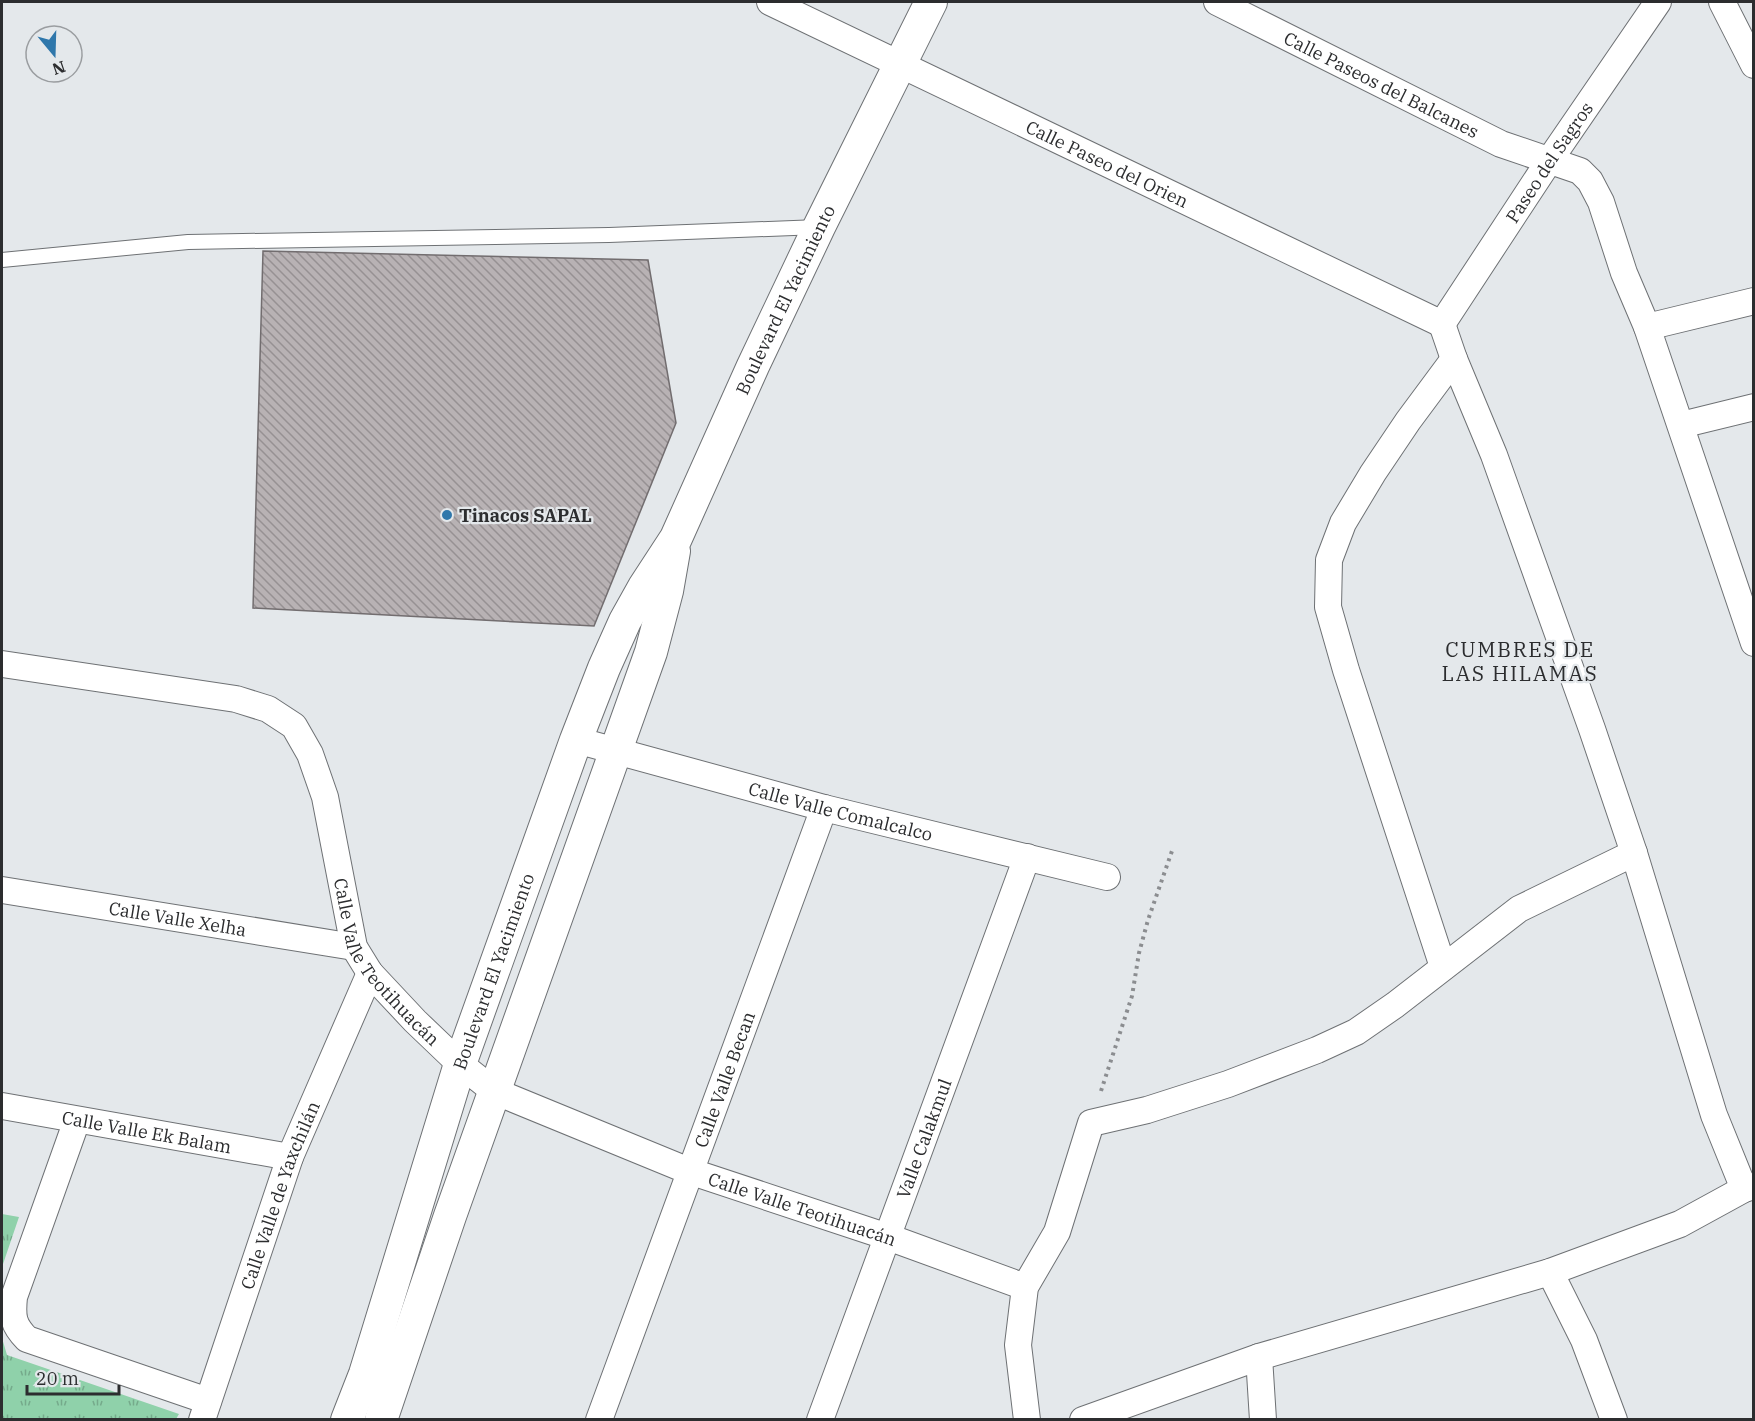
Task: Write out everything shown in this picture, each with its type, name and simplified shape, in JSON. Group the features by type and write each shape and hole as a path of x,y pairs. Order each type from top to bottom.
{"street":[{"name":"Calle Paseo del Orien","path":"771,2 1442,324"},
{"name":"Boulevard El Yacimiento","path":"347,1419 365,1374 460,1064 576,740 625,621 676,538 753,366 819,227 932,2"},
{"name":"Calle Paseos del Balcanes","path":"1216,2 1484,135 1527,154 1580,171 1590,181 1601,202 1624,273 1647,327 1754,643"},
{"path":"1722,2 1754,65"},
{"name":"Paseo del Sagros","path":"1442,324 1652,3"},
{"path":"1647,327 1754,301"},
{"path":"1083,1419 1259,1357 1550,1272 1680,1224 1749,1187 1714,1115 1634,853 1498,466 1442,324"},
{"path":"1443,968 1328,607 1329,560 1343,523 1408,421 1454,359"},
{"path":"1681,425 1754,407"},
{"name":"Boulevard El Yacimiento","path":"381,1419 494,1091 651,652 667,591 676,538"},
{"name":"Calle Valle Teotihuacán","path":"2,664 236,699 268,709 294,726 310,754 325,797 354,947 370,973 415,1021 460,1064 494,1091 689,1171 888,1237 1025,1287"},
{"name":"Calle Valle Comalcalco","path":"576,740 824,808 1107,877"},
{"name":"Calle Valle Becan","path":"599,1419 824,808"},
{"path":"1027,1419 1018,1345 1025,1287 1057,1232 1091,1123 1147,1110 1228,1084 1317,1050 1356,1032 1395,1005 1519,909 1634,853"},
{"name":"Valle Calakmul","path":"820,1419 1027,857"},
{"name":"Calle Valle Xelha","path":"2,890 354,947"},
{"name":"Calle Valle de Yaxchilán","path":"205,1410 290,1157 370,973"},
{"name":"Calle Valle Ek Balam","path":"2,1106 290,1157"},
{"path":"76,1120 14,1297 12,1313 17,1329 27,1339 205,1410"},
{"path":"1550,1272 1584,1340 1614,1419"},
{"path":"1259,1357 1263,1419"}],"lane":[{"path":"2,261 188,243 609,235 819,227"}],"path":[{"path":"1091,1123 1132,996 1139,953 1148,920 1173,848"}],"green space":[{"path":"2,1214 19,1217 2,1267"},
{"path":"2,1338 7,1355 179,1414 176,1419 2,1419"}],"building":[{"name":"Tinacos SAPAL","path":"263,251 648,260 676,423 594,626 253,608"}],"place":[{"name":"Tinacos SAPAL","path":"447,515"}],"district":[{"name":"CUMBRES DE LAS HILAMAS","path":"1520,661"}]}
